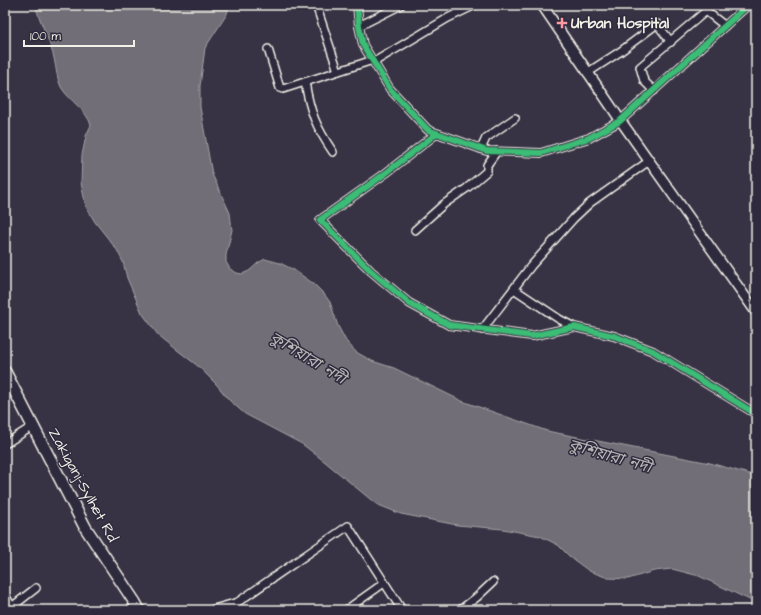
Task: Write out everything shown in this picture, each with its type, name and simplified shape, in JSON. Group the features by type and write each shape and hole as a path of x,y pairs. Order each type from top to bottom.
{"main road":[{"name":"Zakiganj-Sylhet Rd","path":"5,372 85,527 139,610"}],"street":[{"path":"316,5 338,71"},
{"path":"356,5 363,45 390,89 428,130 487,151 541,153 589,138 620,121 748,5"},
{"path":"359,26 401,5"},
{"path":"268,49 280,88 290,88 338,71 373,61 448,18 475,5"},
{"path":"542,5 620,121 756,312"},
{"path":"654,91 644,81 640,67 671,42 705,8 724,26"},
{"path":"588,73 657,24 671,42"},
{"path":"305,82 310,109 315,122 323,137 334,152"},
{"path":"482,149 486,138 515,118"},
{"path":"436,134 386,173 320,220 371,271 409,303 449,325 532,336 574,327"},
{"path":"415,230 444,204 487,171 487,165 497,151"},
{"path":"482,330 531,266 574,218 590,203 649,161"},
{"path":"514,289 559,319 574,327 614,336 653,351 756,414"},
{"path":"5,444 33,426"},
{"path":"225,610 237,607 348,526 402,610"},
{"path":"460,610 493,582"},
{"path":"346,610 384,583"},
{"path":"5,595 10,608 36,588"},
{"path":"214,610 237,607"}],"water":[{"name":"কুশিয়ারা নদী","path":"35,5 229,5 227,14 205,48 200,86 200,107 212,174 230,213 232,230 226,255 226,262 230,269 242,274 249,271 265,259 280,263 294,270 314,284 324,294 330,302 338,326 346,341 356,352 372,361 394,368 462,401 547,431 710,463 756,476 756,603 699,576 672,569 654,571 628,579 608,578 589,571 570,557 558,545 540,536 503,529 457,525 401,514 376,504 302,444 245,414 230,401 199,367 158,335 142,313 117,250 95,222 86,207 81,183 82,155 86,136 91,125 89,119 68,97 59,83 53,54"}],"cycle path":[{"path":"357,5 363,45 390,89 428,130 487,151 541,153 589,138 620,121 748,5"},
{"path":"436,134 386,173 320,220 371,271 409,303 449,325 532,336 574,327 614,336 653,351 756,414"}],"place":[{"name":"Urban Hospital","path":"562,23"}]}
